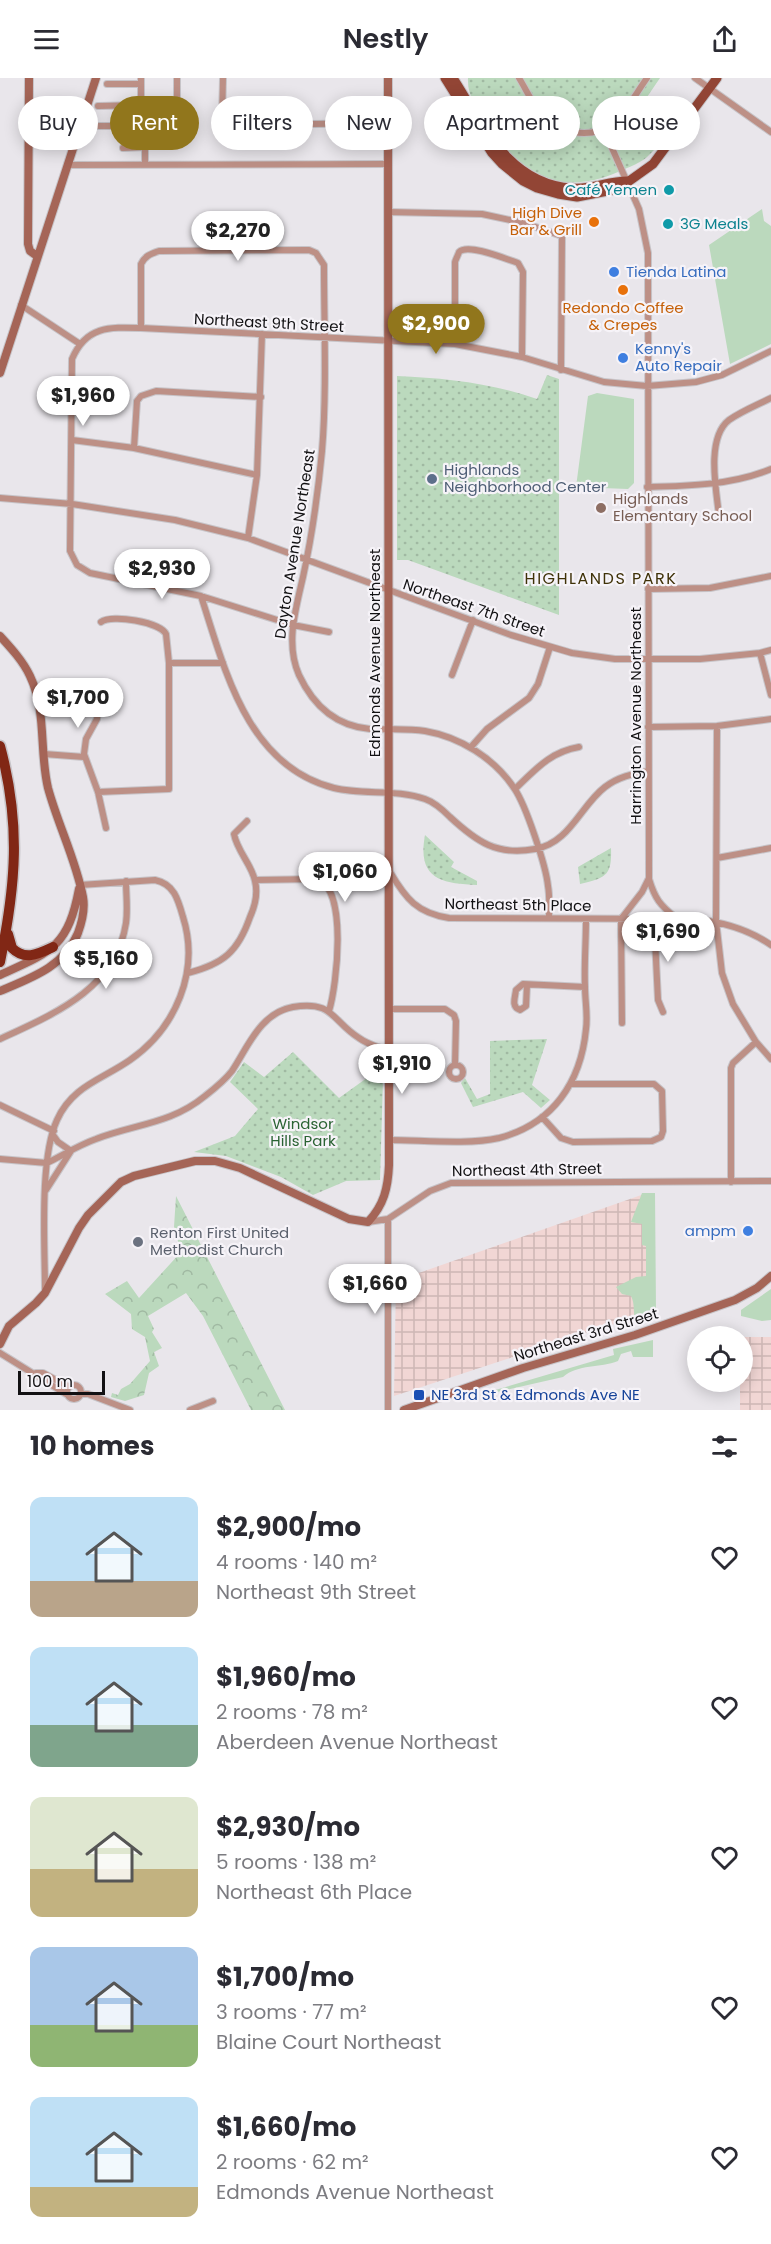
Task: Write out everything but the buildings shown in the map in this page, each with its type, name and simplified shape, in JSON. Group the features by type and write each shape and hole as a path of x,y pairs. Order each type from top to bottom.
{"highway":[{"path":"0,746 8,779 15,843 13,890 0,962"},
{"path":"7,926 9,943 19,954 34,955 52,947"}],"main road":[{"path":"445,78 502,164 523,181 549,192 583,196 618,189 652,164 717,78"},
{"path":"453,78 507,159 540,181 574,189"},
{"path":"549,192 554,189 570,190 627,181"}],"street":[{"path":"29,78 28,244 30,251 37,256"},
{"path":"0,373 96,78"},
{"path":"177,78 177,96"},
{"path":"223,78 222,119 226,124 325,123"},
{"name":"Edmonds Avenue Northeast","path":"388,78 388,96"},
{"path":"519,78 544,118 550,123 575,133 592,133"},
{"path":"635,96 647,78"},
{"path":"695,78 771,132"},
{"path":"107,84 141,81"},
{"path":"98,106 110,106"},
{"path":"99,126 110,126"},
{"path":"145,150 145,165"},
{"name":"Edmonds Avenue Northeast","path":"368,1222 386,1197 389,1171 388,150"},
{"name":"Harrington Avenue Northeast","path":"613,150 639,209 648,253 649,878 658,902 676,918"},
{"path":"67,165 388,164"},
{"path":"388,212 482,214 524,223 562,236 561,370"},
{"path":"454,344 455,261 459,252 466,249 477,250 518,263 523,272 522,357"},
{"name":"Dayton Avenue Northeast","path":"141,328 141,264 151,253 159,251 309,250 316,253 324,265 322,452 307,560 293,625 291,646 293,661 309,694 325,713 344,724 369,729 424,731 447,736 471,747 497,769 515,789 528,819 548,886 549,918"},
{"path":"21,305 80,344 72,359 70,551 73,559 82,569 90,573 201,596 293,625 329,632"},
{"name":"Northeast 9th Street","path":"80,344 88,336 105,328 141,328 454,344 522,357 604,382 647,386 696,382 722,375 771,351"},
{"path":"248,538 256,475 262,334"},
{"path":"134,448 136,401 148,393 156,391 261,397"},
{"path":"719,515 715,445 722,428 728,421 771,398"},
{"path":"72,440 134,448 256,475"},
{"path":"647,487 716,483 755,476 771,469"},
{"name":"Northeast 7th Street","path":"0,498 72,504 175,520 248,538 550,647 604,657 648,659 700,659 771,650"},
{"path":"648,589 711,588 771,576"},
{"path":"201,596 237,700 252,729 287,764 331,787 354,792 426,799 441,808 472,837 491,847 506,850 538,849 563,834 604,788 630,774 648,771"},
{"path":"98,792 169,789 169,663 168,638 165,630 157,626 111,618 101,622"},
{"path":"452,675 473,621"},
{"path":"0,636 13,650 34,687 42,717 48,788 84,903 77,934 66,953 47,969 0,991"},
{"path":"471,747 487,729 529,698 538,684 550,647"},
{"path":"760,653 771,695"},
{"path":"169,663 223,663"},
{"path":"90,702 107,703"},
{"path":"99,702 97,719 85,743 84,757 98,792 106,828"},
{"path":"648,727 717,726 771,719"},
{"path":"717,726 716,921 722,973 734,1004 756,1042 771,1059"},
{"path":"515,789 547,759 563,749 579,747"},
{"path":"44,754 84,757"},
{"path":"188,974 216,964 236,948 245,931 254,908 255,880 234,838 236,831 248,821"},
{"path":"717,858 771,848"},
{"name":"Northeast 5th Place","path":"388,869 402,893 413,904 434,915 449,918 676,918 716,921 742,928 771,945"},
{"path":"622,1023 621,919 642,892 649,878"},
{"path":"255,880 316,879 323,881 330,890 337,926 338,948 336,981 329,1011"},
{"path":"45,1293 47,1163 53,1133 61,1112 79,1090 129,1061 153,1042 170,1020 188,974 186,926 176,894 166,884 155,880 80,885"},
{"path":"0,1039 71,1004 104,974 118,950 125,926 126,881"},
{"path":"0,975 39,957 63,937 71,923 80,885"},
{"path":"389,1140 471,1141 498,1138 523,1129 542,1117 560,1100 572,1084 581,1056 586,1029 586,919"},
{"path":"654,919 658,1000 663,1012"},
{"path":"527,984 585,987"},
{"path":"0,1159 47,1163 93,1140 125,1129 165,1120 187,1110 230,1073 255,1033 276,1013 291,1007 311,1006 329,1011 360,1039 388,1051"},
{"path":"388,1009 445,1009 450,1012 456,1022 455,1065"},
{"path":"731,1182 731,1068 733,1063 756,1042"},
{"path":"542,1117 561,1138 573,1142 652,1141 661,1137 663,1131 662,1091 654,1084 572,1084"},
{"path":"0,1105 53,1133 58,1142 71,1151"},
{"path":"46,1191 71,1151"},
{"name":"Northeast 4th Street","path":"0,1344 9,1326 36,1304 45,1293 79,1228 102,1200 121,1182 170,1166 195,1161 215,1161 228,1164 349,1220 368,1222 388,1219 430,1191 451,1183 771,1181"},
{"path":"388,1219 388,1410"},
{"name":"Northeast 3rd Street","path":"404,1410 523,1368 635,1335 735,1300 771,1276"},
{"path":"0,1353 36,1373 39,1379 68,1390"},
{"path":"68,1390 76,1385 81,1390 81,1394"},
{"path":"68,1390 69,1398 75,1400 81,1394 88,1394 130,1410"},
{"path":"190,1410 213,1401"}],"shaded area":[{"path":"647,1193 648,1313 394,1396 396,1281"},
{"path":"753,1337 771,1337 771,1410 740,1410 740,1392 753,1392"}],"green space":[{"path":"468,78 660,78 648,96 592,96 592,150 654,150 639,162 597,179 559,182 542,177 527,169 506,150 580,150 580,96 471,96"},
{"path":"762,209 764,221 771,226 771,344 730,364 709,245"},
{"path":"547,375 559,379 559,615 408,560 397,560 397,376 468,382 537,399"},
{"path":"597,393 634,399 634,483 628,489 576,487 588,396"},
{"path":"425,835 454,862 451,867 477,881 477,885 452,883 434,876 425,861 423,849"},
{"path":"611,848 610,865 606,874 596,880 580,884 578,867"},
{"path":"547,1039 532,1085 550,1100 541,1108 523,1092 473,1107 461,1083 465,1078 477,1099 490,1094 490,1041"},
{"name":"Windsor Hills Park","path":"293,1052 339,1098 378,1070 383,1080 380,1180 346,1181 313,1195 281,1177 226,1156 194,1152 235,1136 258,1109 230,1082 244,1062 264,1077"},
{"path":"642,1193 655,1193 656,1309 653,1314 635,1319 631,1296 622,1294 616,1287 636,1277 646,1276 646,1246 642,1245 642,1224 631,1222"},
{"path":"176,1196 285,1410 251,1410 203,1316 186,1293 148,1316 154,1329 152,1332 162,1348 154,1352 159,1366 149,1373 144,1395 125,1401 111,1397 112,1393 118,1395 121,1389 130,1384 150,1361 145,1337 132,1329 131,1314 105,1294 127,1281 139,1298 181,1252 174,1227"},
{"path":"771,1289 771,1320 762,1321 741,1316 741,1310"},
{"path":"653,1340 653,1357 633,1357 631,1351 621,1354 618,1361 575,1370 563,1377 493,1393 492,1391 614,1355 613,1349"}],"place":[{"name":"Café Yemen","path":"669,190"},
{"name":"High Dive Bar & Grill","path":"594,222"},
{"name":"3G Meals","path":"668,224"},
{"name":"Tienda Latina","path":"614,272"},
{"name":"Redondo Coffee & Crepes","path":"623,290"},
{"name":"Kenny's Auto Repair","path":"623,358"},
{"name":"Highlands Neighborhood Center","path":"432,479"},
{"name":"Highlands Elementary School","path":"601,508"},
{"name":"ampm","path":"748,1231"},
{"name":"Renton First United Methodist Church","path":"138,1242"},
{"name":"NE 3rd St & Edmonds Ave NE","path":"419,1395"}],"district":[{"name":"HIGHLANDS PARK","path":"601,578"}]}
